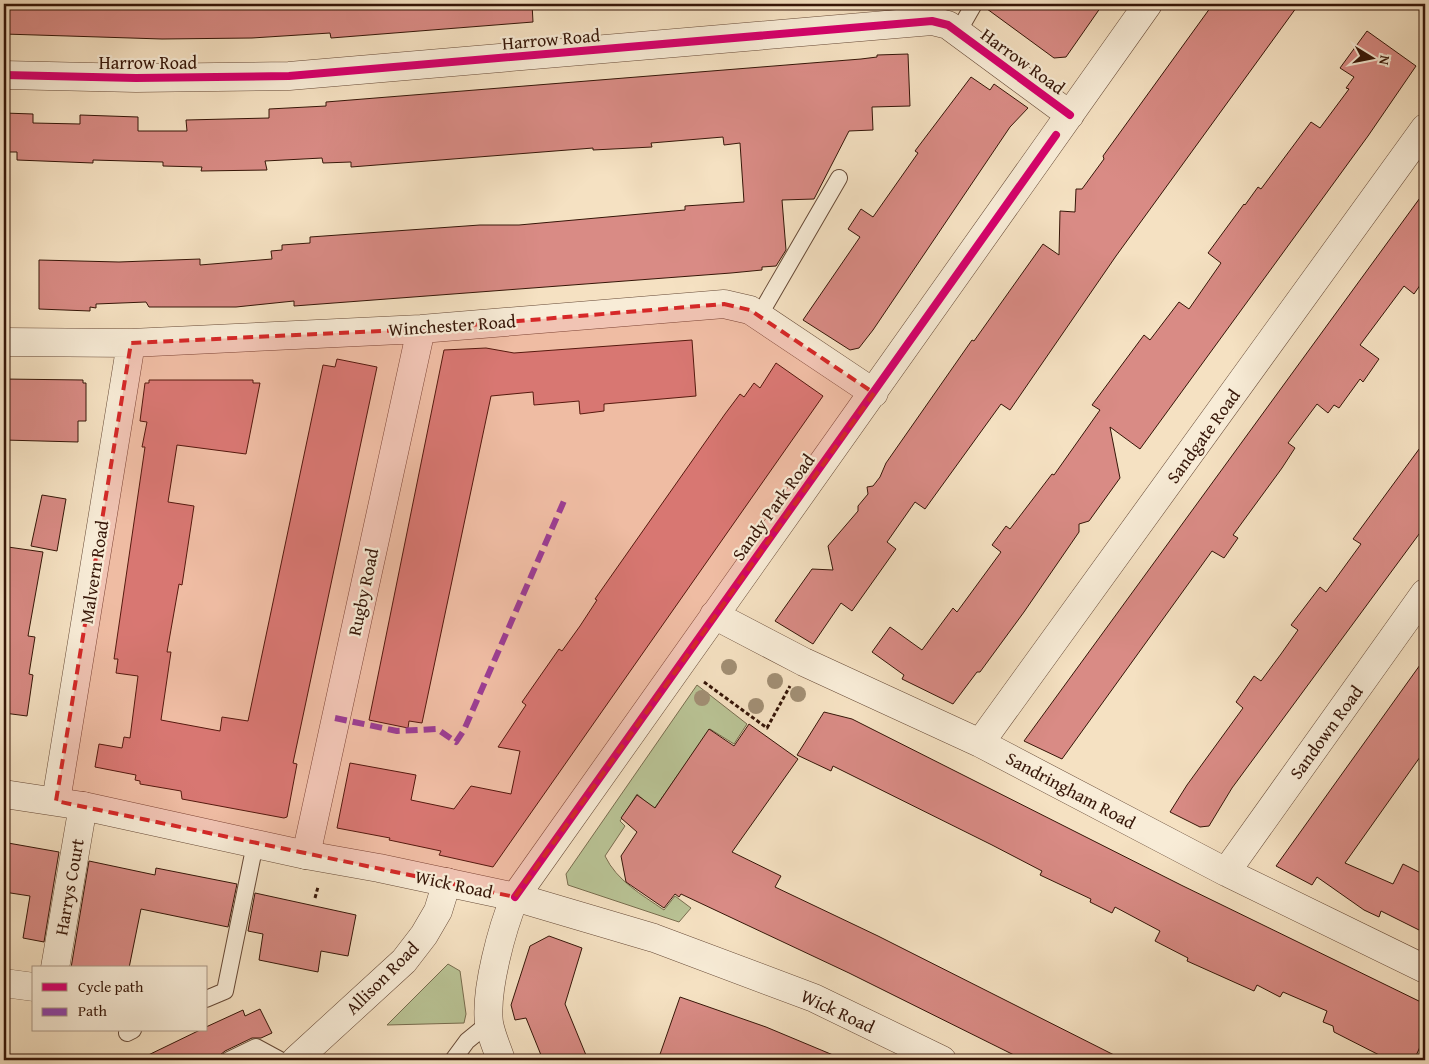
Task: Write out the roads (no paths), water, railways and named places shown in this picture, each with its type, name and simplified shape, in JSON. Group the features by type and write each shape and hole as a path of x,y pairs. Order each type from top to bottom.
{"street":[{"name":"Sandy Park Road","path":"501,1060 489,1023 490,992 507,916 515,897 1148,4"},
{"name":"Harrow Road","path":"4,75 136,78 289,76 932,21 948,25 1070,115"},
{"name":"Sandgate Road","path":"980,743 1425,128"},
{"name":"Winchester Road","path":"4,342 131,343 421,329 724,304 750,310 874,393"},
{"name":"Rugby Road","path":"306,855 421,329"},
{"name":"Malvern Road","path":"56,801 131,343"},
{"name":"Sandown Road","path":"1226,872 1425,593"},
{"name":"Sandringham Road","path":"714,615 804,662 980,743 1226,872 1425,969"},
{"name":"Wick Road","path":"4,794 83,806 306,855 515,897 654,938 814,998 942,1060"},
{"name":"Harrys Court","path":"55,966 83,806"},
{"name":"Allison Road","path":"296,1060 404,961 424,935 438,911 447,882"},
{"path":"4,983 32,987"}],"lane":[{"path":"958,32 974,4"},
{"path":"759,316 839,178"},
{"path":"208,998 225,991 255,844"},
{"path":"453,1060 467,1041 489,1023"},
{"path":"229,1060 256,1047 280,1060"}]}
